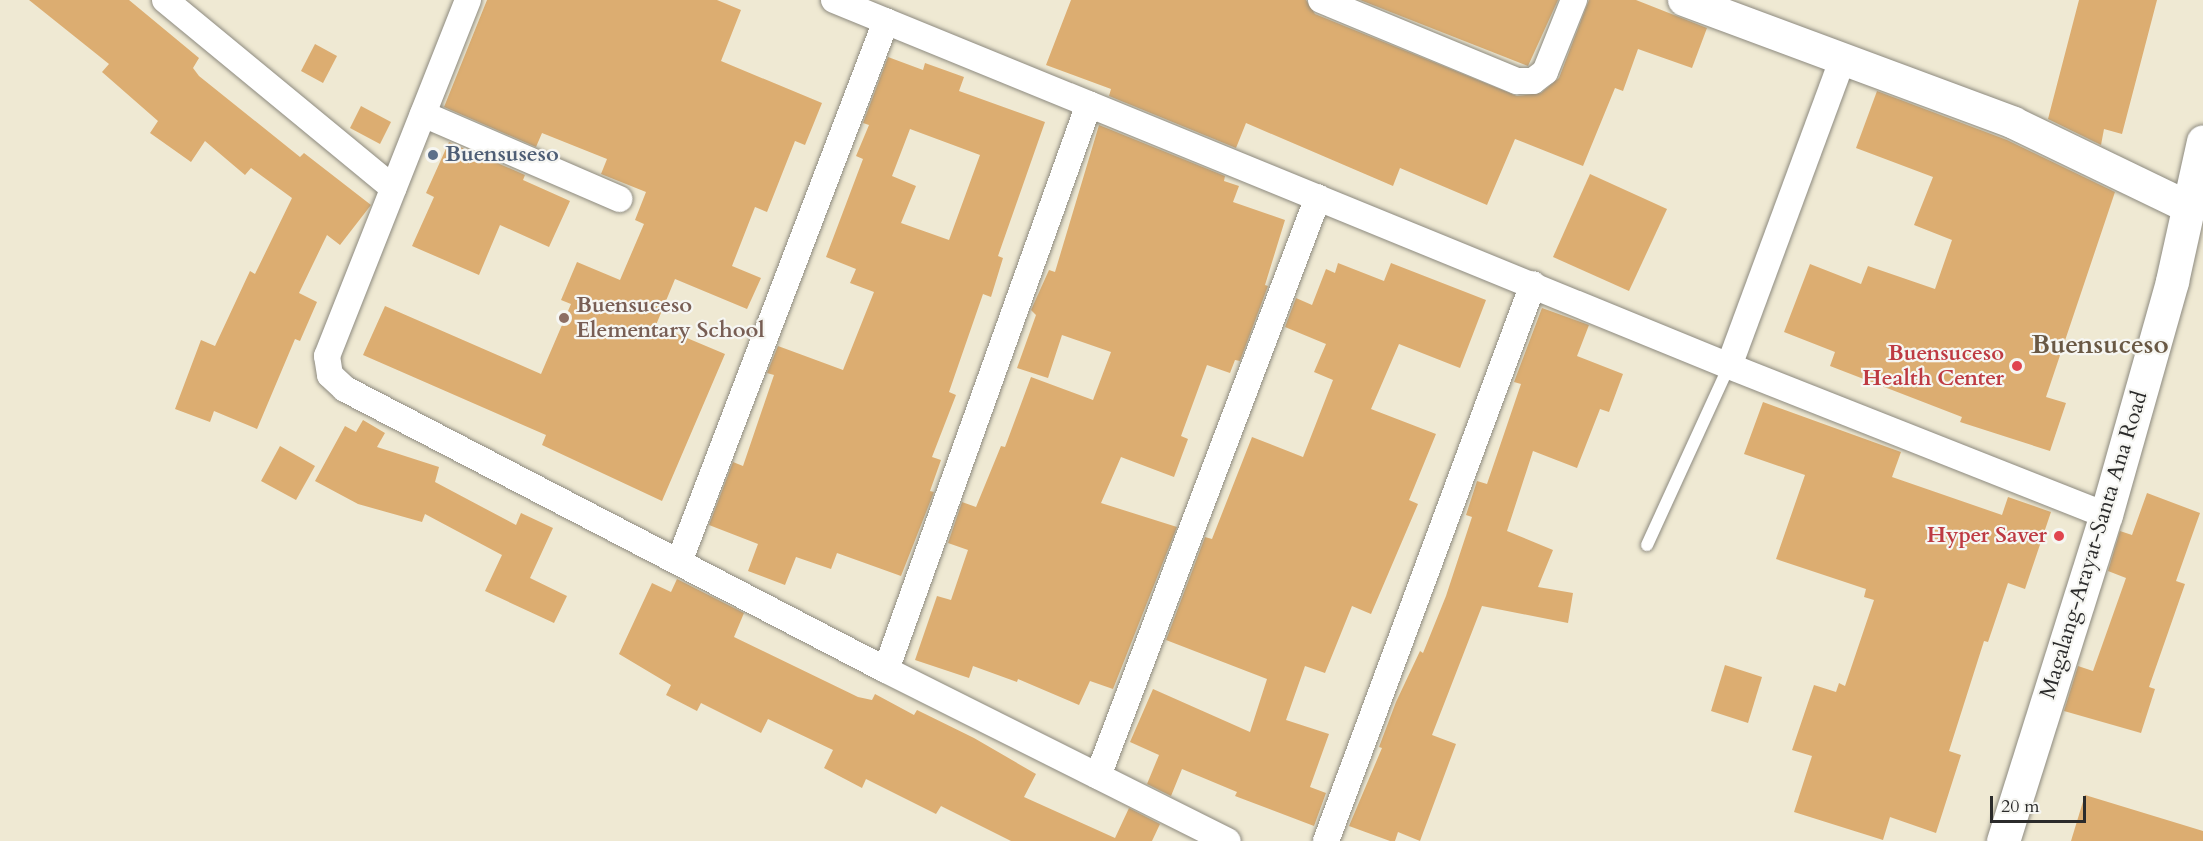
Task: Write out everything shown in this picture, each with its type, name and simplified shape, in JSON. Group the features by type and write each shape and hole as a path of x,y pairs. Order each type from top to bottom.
{"main road":[{"name":"Magalang-Arayat-Santa Ana Road","path":"2003,841 2106,515 2172,280 2203,141"}],"street":[{"path":"468,0 327,356 330,375 345,389 886,670 1228,841"},
{"path":"834,0 1730,366 2106,515"},
{"path":"1321,0 1517,81 1533,81 1545,72 1574,0"},
{"path":"1684,0 1842,61 2014,123 2188,207"},
{"path":"179,5 393,188"},
{"path":"679,562 886,21"},
{"path":"1730,366 1842,61"},
{"path":"886,670 1089,104"},
{"path":"423,114 619,199"},
{"path":"1098,776 1318,197"},
{"path":"1326,841 1533,284"}],"lane":[{"path":"1647,545 1730,366"}],"building":[{"path":"29,0 129,0 199,58 193,68 199,76 300,157 304,153 371,205 340,245 327,235 299,293 317,302 300,341 295,339 257,429 214,411 210,422 175,409 201,340 215,346 250,271 255,274 292,198 251,168 245,175 205,141 191,162 150,133 158,121 102,72 109,64"},
{"path":"487,0 717,0 741,10 721,61 822,103 805,145 795,141 767,212 755,207 732,266 761,278 747,309 675,279 656,325 725,354 662,501 542,445 546,435 363,355 385,306 541,374 571,304 561,300 577,262 620,280 644,224 635,220 646,192 601,174 607,159 542,133 536,147 444,107"},
{"path":"1071,0 1306,0 1315,14 1517,96 1541,93 1559,78 1589,0 1636,0 1707,28 1692,68 1638,49 1623,91 1615,88 1583,166 1515,139 1487,205 1400,168 1393,186 1246,123 1236,148 1109,96 1111,89 1046,65"},
{"path":"1360,0 1558,0 1528,66"},
{"path":"2079,0 2157,0 2122,134 2104,129 2101,145 2048,119"},
{"path":"315,44 337,56 323,83 301,71"},
{"path":"888,57 923,70 925,63 964,77 959,91 1045,122 998,256 1003,258 991,297 983,294 949,392 956,395 932,457 941,460 930,491 934,492 901,576 837,553 831,569 796,557 785,585 748,571 758,544 709,525 733,462 743,466 774,375 767,373 778,346 843,370 874,292 850,283 856,269 826,257 863,159 856,156 869,125 863,123","holes":["910,129 980,155 949,240 901,223 916,186 892,176"]},
{"path":"1877,91 2007,140 2115,192 2046,397 2066,403 2050,451 1960,422 1962,417 1830,366 1835,352 1784,332 1810,264 1861,284 1868,266 1935,289 1952,240 1914,225 1933,177 1856,148"},
{"path":"361,106 391,122 380,144 350,128"},
{"path":"1099,125 1225,176 1224,181 1239,186 1233,202 1285,220 1265,285 1268,286 1240,361 1235,360 1230,373 1207,365 1181,436 1188,439 1174,477 1121,457 1101,503 1177,527 1113,689 1090,681 1079,705 1018,679 1017,682 973,666 969,678 915,660 937,596 951,600 968,550 948,543 962,502 976,507 1001,446 1005,447 1031,377 1093,400 1111,352 1062,335 1048,378 1017,368 1036,315 1031,310 1049,270 1055,272"},
{"path":"449,142 525,175 523,180 570,201 549,247 500,225 479,275 412,246 434,197 426,193"},
{"path":"1590,174 1667,209 1629,291 1553,257"},
{"path":"1338,263 1384,281 1391,263 1486,300 1460,368 1399,344 1371,409 1436,434 1409,500 1418,504 1371,614 1352,606 1325,673 1305,666 1286,720 1329,734 1310,787 1326,793 1314,826 1235,796 1237,792 1182,769 1171,796 1147,784 1159,755 1130,742 1153,689 1250,732 1267,679 1166,640 1205,537 1212,539 1252,437 1303,457 1333,380 1314,372 1326,344 1285,327 1296,298 1312,305 1326,269 1335,273"},
{"path":"1542,308 1589,325 1577,356 1623,374 1609,412 1600,409 1577,468 1533,451 1507,531 1553,550 1538,587 1573,593 1568,623 1482,606 1432,735 1456,744 1420,841 1398,832 1395,841 1390,841 1349,826 1382,748 1379,747 1396,702 1420,651 1423,653 1446,596 1472,517 1466,515 1477,481 1487,484 1521,384 1514,382"},
{"path":"1763,402 1901,452 1892,477 2002,515 2008,497 2051,512 2025,589 2008,583 1988,642 1984,641 1949,751 1961,755 1936,833 1890,817 1883,840 1794,812 1812,756 1792,750 1814,685 1836,692 1839,683 1845,686 1874,600 1864,597 1866,589 1776,559 1805,475 1744,454"},
{"path":"363,420 385,433 377,447 439,467 435,482 516,525 521,513 553,528 530,578 567,596 554,623 485,591 502,555 425,514 422,522 358,504 315,481 345,426 356,432"},
{"path":"280,446 315,466 296,500 261,481"},
{"path":"2147,493 2200,513 2176,581 2185,584 2149,687 2155,689 2141,733 2064,711 2078,666 2093,671 2126,578 2108,571 2120,531 2132,535"},
{"path":"677,579 744,613 734,637 858,697 872,700 875,694 914,715 917,710 974,738 1036,774 1024,797 1115,838 1129,808 1160,824 1152,841 1011,841 941,806 936,814 866,779 862,788 824,768 833,750 768,719 761,733 701,703 697,711 666,695 671,685 619,654 652,583 671,592"},
{"path":"1725,665 1762,677 1748,723 1711,711"},
{"path":"2085,795 2203,831 2203,841 2071,841"}],"place":[{"name":"Buensuseso","path":"433,155"},
{"name":"Buensuceso Elementary School","path":"564,318"},
{"name":"Buensuceso Health Center","path":"2017,366"},
{"name":"Hyper Saver","path":"2059,536"}],"district":[{"name":"Buensuceso","path":"2100,345"}]}
